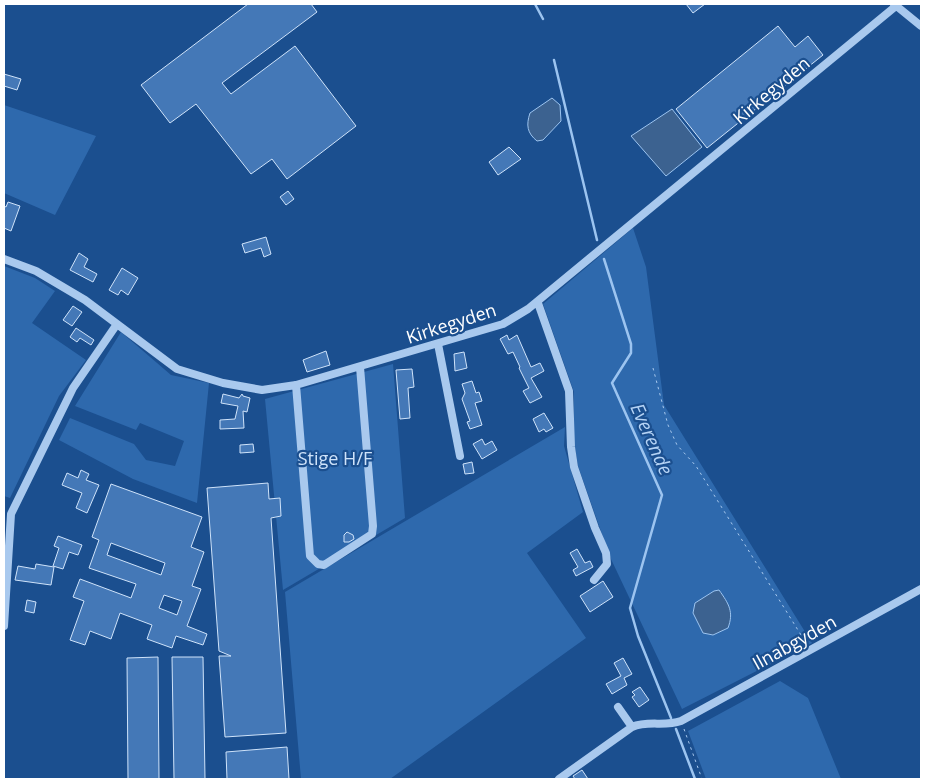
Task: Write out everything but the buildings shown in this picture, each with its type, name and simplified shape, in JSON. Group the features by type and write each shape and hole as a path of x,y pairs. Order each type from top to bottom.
{"street":[{"path":"895,5 921,26"},
{"name":"Kirkegyden","path":"4,259 36,272 85,300 177,369 223,382 262,390 296,385 360,367 503,324 538,303 895,5"},
{"path":"538,303 570,391 571,447 574,467 595,528 606,553 607,564 594,580"},
{"path":"4,626 7,512 73,388 117,324"},
{"path":"438,344 460,456"},
{"path":"296,385 310,556 318,564 324,565 372,534 373,526 360,367"},
{"name":"Ilnabgyden","path":"681,721 921,589"},
{"path":"618,707 632,727"},
{"path":"559,779 632,727 642,723 670,725 681,721"}],"path":[{"path":"653,368 668,425 677,445 696,466 810,650"},
{"path":"681,721 702,779"}],"green space":[{"path":"4,105 96,136 55,215 4,193"},
{"path":"633,228 646,267 664,405 812,643 682,709 610,557 578,466 574,442 574,392 543,304"},
{"path":"4,266 35,278 55,291 32,323 86,360 59,396 10,498 4,496"},
{"path":"121,332 171,375 209,383 197,503 133,479 59,440 70,418 134,444 146,460 175,466 184,441 140,423 136,430 75,406"},
{"name":"Stige H/F","path":"393,364 405,518 283,590 265,399"},
{"path":"565,427 564,446 583,512 527,553 586,638 390,779 301,779 285,592"},
{"path":"780,681 808,698 841,779 706,779 688,731"}],"shaded area":[{"path":"552,98 560,105 561,121 543,140 537,141 531,135 528,128 530,113"},
{"path":"672,109 702,147 666,176 631,136"},
{"path":"719,590 730,608 731,617 728,628 713,635 703,633 693,613 695,603 714,591"}],"waterway":[{"name":"Everende","path":"535,4 543,19"},
{"name":"Everende","path":"554,60 597,240"},
{"name":"Everende","path":"604,259 631,344 631,353 612,383 662,495 630,608 638,636 671,718"},
{"name":"Everende","path":"676,729 695,779"}]}
